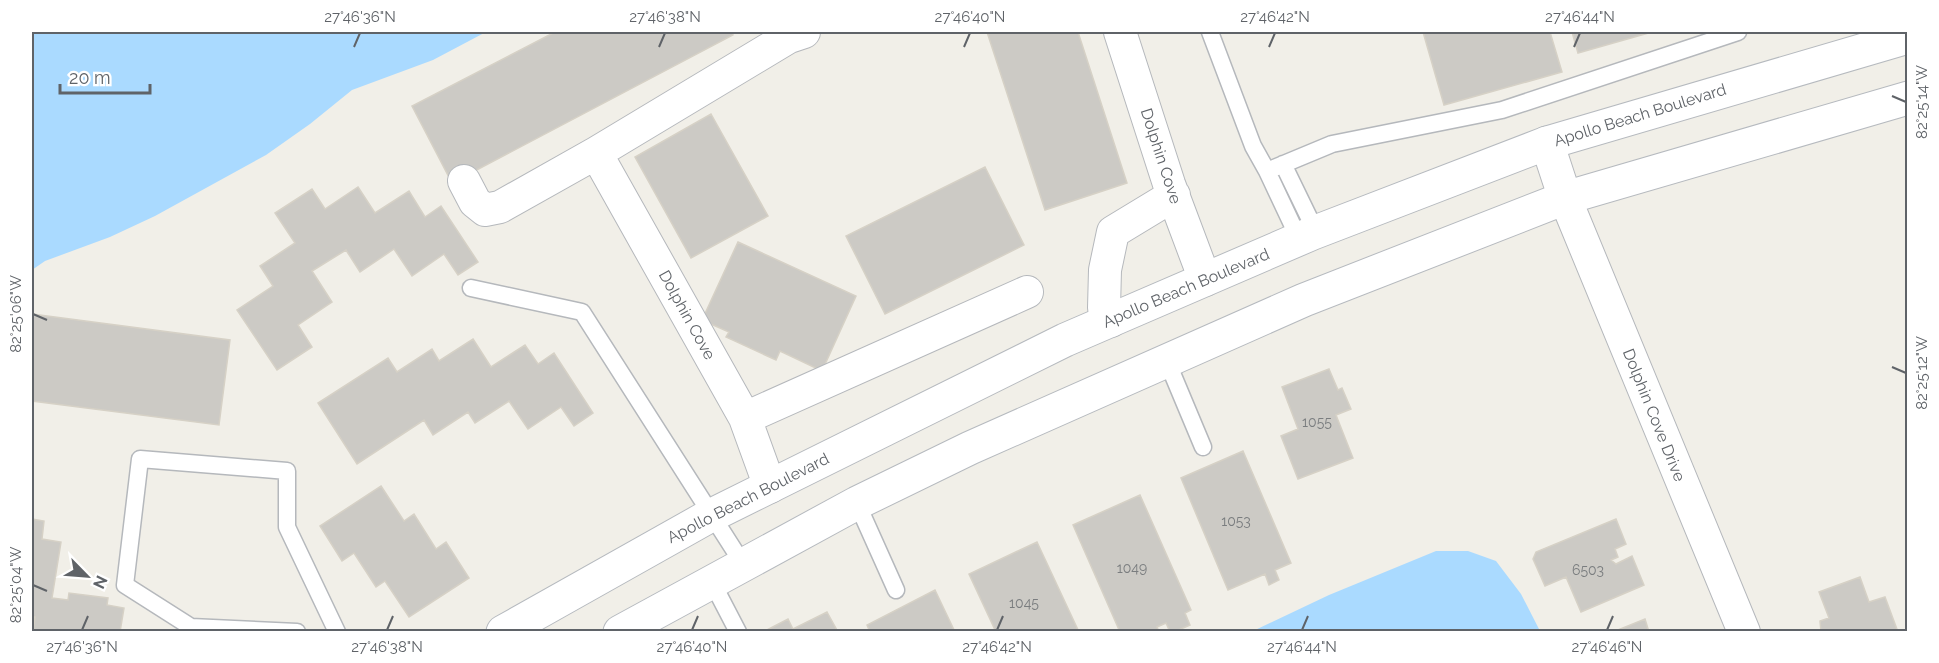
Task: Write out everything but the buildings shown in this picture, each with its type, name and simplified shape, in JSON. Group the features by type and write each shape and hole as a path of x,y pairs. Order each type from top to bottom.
{"main road":[{"name":"Apollo Beach Boulevard","path":"503,632 711,516 1065,340 1308,235 1547,143 1908,37"},
{"path":"620,632 654,624 712,582 856,503 970,448 1304,300 1565,198 1908,98"},
{"path":"1547,143 1565,198"}],"street":[{"path":"464,181 475,202 485,210 500,207 596,153 789,37 804,32"},
{"name":"Dolphin Cove","path":"1120,32 1204,280"},
{"name":"Dolphin Cove","path":"596,153 745,418 770,487"},
{"path":"1111,321 1104,308 1105,270 1113,232 1172,190"},
{"name":"Dolphin Cove Drive","path":"1565,198 1744,632"},
{"path":"745,418 1027,292"}],"lane":[{"path":"1210,32 1253,146 1308,235"},
{"path":"1267,171 1332,144 1502,110 1738,32"},
{"path":"1284,164 1308,235"},
{"path":"471,288 582,312 743,564"},
{"path":"1167,361 1203,447"},
{"path":"297,632 191,627 125,585 140,459 287,471 287,527 337,632"},
{"path":"856,503 896,590"},
{"path":"712,582 738,632"}],"water":[{"path":"32,32 486,32 433,60 352,90 266,155 155,216 110,237 45,261 32,270"},
{"path":"1436,551 1468,551 1496,561 1521,594 1540,631 1253,631 1329,595"}]}
